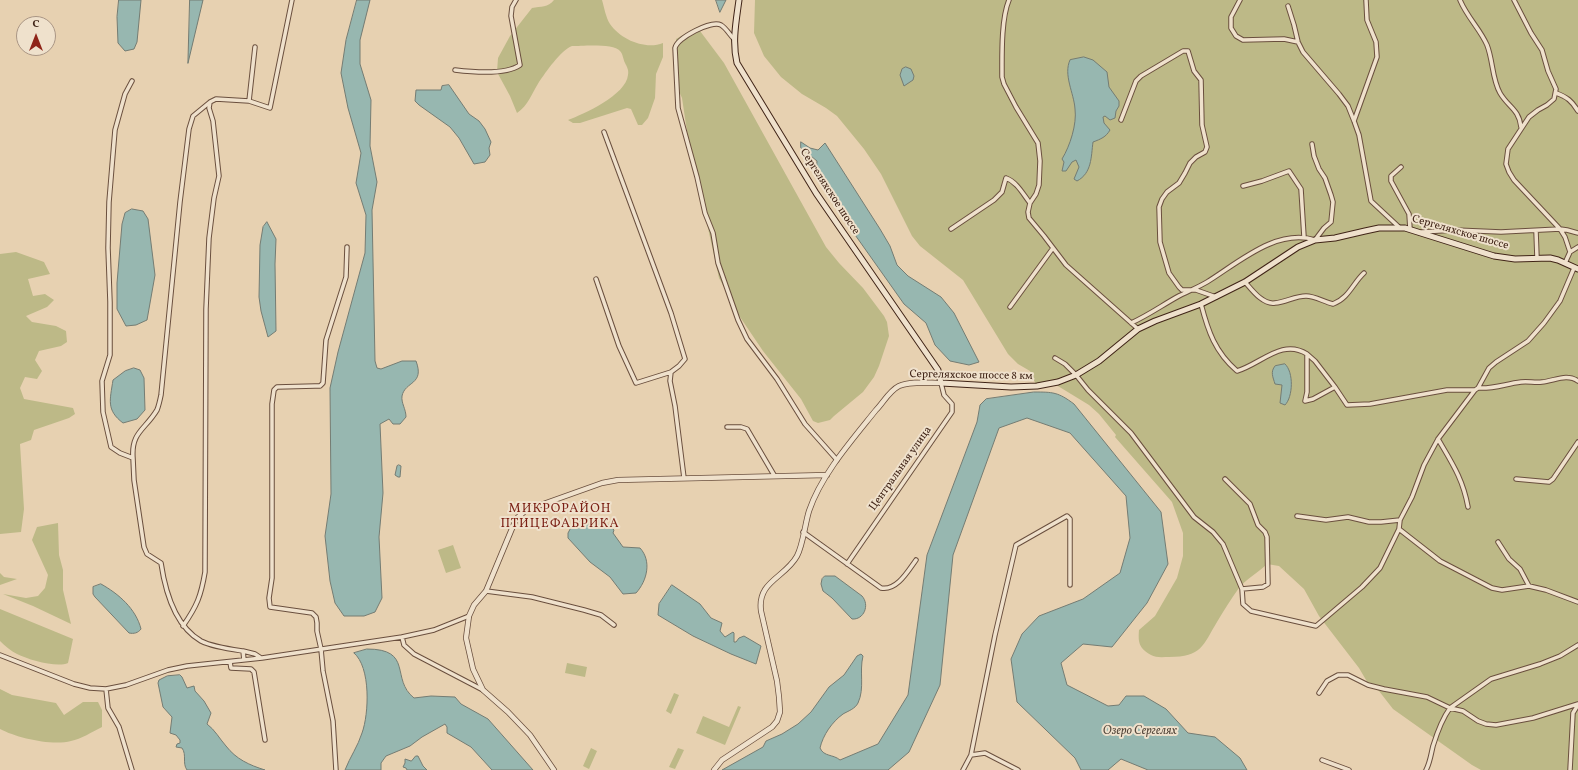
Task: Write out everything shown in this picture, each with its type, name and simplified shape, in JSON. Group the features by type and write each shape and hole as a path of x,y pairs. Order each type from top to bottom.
{"main road":[{"name":"Сергеляхское шоссе","path":"739,0 734,39 734,51 737,63 816,193 938,370 941,383"},
{"name":"Сергеляхское шоссе","path":"1335,238 1379,228 1410,229 1494,256 1515,259 1550,258 1565,263 1576,269"},
{"name":"Сергеляхское шоссе 8 км","path":"941,383 1010,387 1038,386 1058,382 1076,375 1099,361 1138,329 1216,297 1245,282 1298,247 1315,240 1335,238"}],"street":[{"path":"262,658 255,654 206,643 183,626 166,589 161,562 147,554 144,547 134,480 133,450 134,440 158,408 161,395 180,202 189,129 193,116 210,102 216,100 249,102 270,108 292,0"},
{"path":"455,70 485,73 505,70 520,65 511,16 516,0"},
{"path":"1010,0 1007,6 1005,21 1002,76 1004,84 1016,107 1038,143 1040,161 1039,185 1036,194 1030,203 1028,212 1029,218 1066,266 1138,329"},
{"path":"1240,0 1231,18 1230,28 1236,36 1244,40 1255,41 1284,39 1298,42"},
{"path":"1354,121 1377,57 1376,42 1367,20 1366,0"},
{"path":"1460,0 1469,18 1484,38 1499,91 1517,112 1521,127"},
{"path":"1514,0 1545,56 1548,71 1555,85 1556,93 1551,102 1533,114 1521,127 1508,149 1506,160 1507,168 1514,180 1560,229 1567,241 1570,252"},
{"path":"1288,6 1298,42 1307,57 1326,77 1348,106 1359,135 1371,201 1400,228"},
{"path":"734,39 721,25 717,24 697,30 678,42 675,48 678,108 698,177 705,213 713,232 718,263 738,320 747,339 777,379 805,424 837,460"},
{"path":"249,102 256,47"},
{"path":"1121,120 1136,81 1140,76 1183,51 1188,51 1194,71 1201,80 1202,125 1207,147 1205,152 1196,157 1190,163 1179,183 1167,192 1162,199 1159,207 1158,224 1160,242 1169,273 1182,290 1204,292 1216,297"},
{"path":"132,81 125,94 115,130 109,202 110,355 102,381 103,412 111,447 120,453 133,458"},
{"path":"1556,93 1566,97 1573,103 1578,111"},
{"path":"183,626 195,609 202,594 205,572 206,309 208,238 219,176 213,121 209,108 210,102"},
{"path":"596,278 619,346 636,383 671,372 680,366 685,359 679,336 604,132"},
{"path":"1131,323 1277,241 1304,237 1315,240 1324,228 1331,222 1333,202 1325,178 1319,169 1314,156 1312,144"},
{"path":"1402,167 1390,176 1391,181 1409,214 1410,229"},
{"path":"1243,186 1289,171 1301,189 1304,237"},
{"path":"952,229 994,200 1002,192 1006,178 1020,188 1030,203"},
{"path":"1422,232 1456,230 1501,232 1560,229 1578,233"},
{"path":"1536,231 1537,258"},
{"path":"336,770 333,721 323,671 321,649 316,631 316,617 312,614 270,607 269,598 272,578 272,404 274,390 277,387 320,386 323,384 326,340 346,278 347,247"},
{"path":"1565,263 1570,252 1578,247"},
{"path":"1010,307 1053,248"},
{"path":"1055,358 1065,364 1076,375 1088,390 1131,434 1194,517 1213,532 1223,544 1242,589 1243,604 1251,611 1316,626 1362,587 1380,568 1399,529 1400,520 1412,497 1424,465 1438,439 1476,389 1489,368 1528,341 1544,323 1562,297 1576,269"},
{"path":"1245,282 1254,293 1268,303 1274,304 1294,297 1307,296 1333,304 1345,297 1358,278 1364,273"},
{"path":"1201,304 1214,344 1237,371 1284,348 1301,350 1315,361 1347,405 1370,404 1446,390 1496,388 1524,382 1544,382 1558,378 1571,378 1578,381"},
{"path":"1307,354 1307,392 1305,401 1313,399 1335,387"},
{"path":"671,372 670,381 676,413 684,478"},
{"name":"Сергеляхское шоссе 8 км","path":"714,770 722,760 777,721 780,712 777,681 765,632 760,604 761,595 768,584 782,572 797,555 809,510 827,474 890,392 899,386 909,384 941,383"},
{"name":"Центральная улица","path":"847,564 952,412 952,404 944,395 941,383"},
{"path":"727,427 744,427 747,430 774,475"},
{"path":"1438,439 1460,477 1468,507"},
{"path":"1516,479 1549,482 1553,479 1578,442"},
{"path":"483,690 473,669 468,649 466,638 469,616 474,605 486,591 516,519 525,511 602,483 618,480 827,474"},
{"path":"1225,479 1250,504 1258,525 1265,532 1267,537 1268,584 1263,587 1242,589"},
{"path":"963,770 972,755 1016,545 1067,516 1070,519 1070,585"},
{"path":"1297,516 1326,520 1348,517 1369,522 1400,520"},
{"path":"1399,529 1440,561 1487,586 1502,590 1529,586 1546,590 1578,602"},
{"path":"803,532 881,588 891,588 897,584 916,560"},
{"path":"1498,542 1509,559 1520,569 1529,586"},
{"path":"486,591 525,596 584,610 601,615 614,625"},
{"path":"0,655 74,684 90,688 106,689 126,685 180,667 262,658 402,637 434,630 469,616"},
{"path":"402,637 404,645 414,654 483,690 508,712 530,735 554,770"},
{"path":"1431,770 1427,768 1434,744 1446,714 1450,708 1491,679 1540,664 1560,656 1578,645"},
{"path":"243,652 244,660"},
{"path":"230,662 231,668 250,668 254,672 265,740"},
{"path":"1319,693 1327,681 1338,675 1348,675 1368,685 1427,697 1450,708 1463,711 1478,721 1496,725 1546,714 1578,704"},
{"path":"106,689 108,708 119,727 132,770"},
{"path":"1570,770 1573,713 1578,704"},
{"path":"972,755 985,753 1018,770"},
{"path":"1322,760 1349,770"}],"shaded area":[{"path":"554,0 602,0 606,16 610,24 621,35 634,42 642,44 656,45 663,43 663,57 656,74 655,98 648,118 642,125 638,125 631,109 627,108 580,123 573,123 568,120 603,103 620,90 626,82 628,70 621,52 617,48 605,46 572,46 563,52 539,82 527,103 517,113 497,72 498,58 510,36 532,8 547,6"},
{"path":"755,0 1578,0 1578,770 1481,770 1472,765 1393,709 1379,691 1369,685 1359,668 1319,616 1304,589 1279,566 1267,564 1242,585 1204,643 1195,652 1188,655 1160,657 1153,656 1144,650 1139,642 1139,630 1155,616 1177,578 1183,556 1183,533 1172,502 1115,437 1116,435 1099,414 1089,405 1053,383 1036,385 1030,371 1018,364 1008,354 963,280 920,246 912,236 881,174 864,149 837,116 802,94 781,77 764,56 754,33"},
{"path":"697,27 724,63 826,247 863,288 887,322 889,336 874,377 863,392 830,420 818,423 813,421 801,399 763,351 740,317 719,278 688,138 682,98 678,89 676,74 676,39"},
{"path":"16,252 44,262 50,274 28,279 33,296 45,294 54,300 47,307 26,316 32,322 56,326 66,331 67,342 61,346 39,351 35,360 42,371 37,379 25,377 20,388 24,399 73,408 75,414 69,418 34,430 31,440 20,444 24,509 21,532 0,534 0,254"},
{"path":"58,523 59,555 63,570 63,590 71,624 3,594 26,598 38,596 45,588 48,575 32,540 37,527"},
{"path":"453,545 461,568 446,573 438,550"},
{"path":"0,573 4,577 17,579 0,585"},
{"path":"0,609 73,639 68,663 57,665 43,663 15,653 8,648 0,641"},
{"path":"567,663 587,667 585,677 565,673"},
{"path":"0,689 12,695 56,703 64,715 83,702 98,702 102,710 102,727 79,739 63,742 45,742 25,738 7,732 0,729"},
{"path":"674,693 679,695 671,714 666,711"},
{"path":"738,706 741,707 725,745 696,733 703,716 729,727"},
{"path":"591,748 597,751 589,769 583,766"},
{"path":"678,748 684,750 675,769 669,767"}],"water":[{"path":"119,0 141,0 137,42 134,49 125,51 118,43 117,17"},
{"path":"190,0 203,0 188,63"},
{"path":"357,0 370,0 360,40 360,64 371,100 370,146 377,182 372,210 375,361 377,368 381,369 402,361 416,361 418,374 414,382 404,391 402,396 406,417 400,424 393,424 389,419 380,424 383,493 379,537 382,598 375,612 364,616 344,616 335,603 330,581 325,536 331,494 330,388 338,352 365,253 366,215 356,183 361,153 348,108 341,73 346,40"},
{"path":"716,0 726,0 720,12"},
{"path":"1084,57 1093,60 1107,72 1109,87 1119,101 1119,106 1116,111 1115,118 1110,120 1105,116 1103,117 1104,123 1110,130 1103,138 1093,142 1090,164 1086,174 1077,181 1074,179 1079,167 1076,160 1072,162 1066,171 1062,171 1064,162 1062,159 1068,148 1075,121 1075,109 1068,78 1068,66 1070,60"},
{"path":"906,67 911,69 914,76 913,80 904,86 900,75 902,69"},
{"path":"449,85 469,114 479,121 485,129 491,142 489,148 490,155 485,162 474,164 459,138 450,127 415,101 416,90 441,90 442,86"},
{"path":"801,142 810,148 818,150 825,143 880,229 890,246 897,265 908,276 941,297 954,313 979,362 969,365 950,361 935,345 926,323 904,304 841,215 832,194 816,174 817,161 801,148"},
{"path":"132,209 143,211 148,219 155,275 147,320 136,325 126,326 117,309 117,283 122,224 125,213"},
{"path":"267,222 276,239 276,331 268,337 259,297 260,245 263,227"},
{"path":"1285,364 1290,373 1291,391 1285,405 1280,403 1282,385 1275,384 1272,372 1275,366"},
{"path":"134,368 140,370 144,378 145,410 137,419 123,423 114,414 110,404 113,380 125,371"},
{"name":"Озеро Сергелях","path":"1034,392 1055,394 1064,397 1074,404 1161,512 1168,564 1147,603 1112,647 1083,644 1061,663 1067,685 1108,706 1119,705 1126,696 1144,696 1166,709 1188,733 1215,737 1240,758 1247,770 1148,770 1121,759 1108,770 1081,770 1075,758 1017,702 1011,659 1022,634 1039,616 1083,599 1120,573 1130,538 1126,496 1070,433 1027,418 999,428 953,555 940,685 909,752 888,770 722,770 763,747 766,741 782,734 798,724 811,712 829,687 844,675 857,656 861,654 863,656 862,686 858,703 839,717 832,725 823,738 820,748 824,753 840,760 878,744 908,695 927,555 977,422 980,405 986,399"},
{"path":"397,466 401,466 400,477 398,477 395,475"},
{"path":"593,518 602,519 614,530 613,533 623,547 640,548 644,553 647,571 643,583 636,593 623,594 610,577 590,562 568,538 568,533 574,522"},
{"path":"825,576 835,576 862,596 866,604 863,615 856,619 852,619 832,598 823,591 821,584 822,579"},
{"path":"101,584 120,597 131,609 139,622 141,629 139,631 129,633 95,597 93,594 93,587"},
{"path":"672,585 700,604 711,618 722,623 720,631 725,637 733,632 734,642 744,636 761,646 756,664 693,636 658,615 659,604"},
{"path":"367,649 382,650 391,654 396,659 403,682 407,690 414,698 431,696 455,697 461,704 488,719 533,770 492,770 471,747 447,733 447,727 445,724 422,737 410,746 386,756 381,763 381,770 345,770 362,733 367,703 366,679 360,660 354,653"},
{"path":"180,675 187,688 194,686 195,691 204,701 211,713 207,724 215,731 230,751 243,761 265,770 187,770 182,748 176,747 177,744 180,743 180,740 176,735 170,733 172,717 163,707 158,683 159,680 167,676"},
{"path":"418,756 423,766 427,770 407,770 403,767 405,759 411,761"}],"district":[{"name":"МИКРОРАЙОН ПТИЦЕФАБРИКА","path":"560,518"}]}
